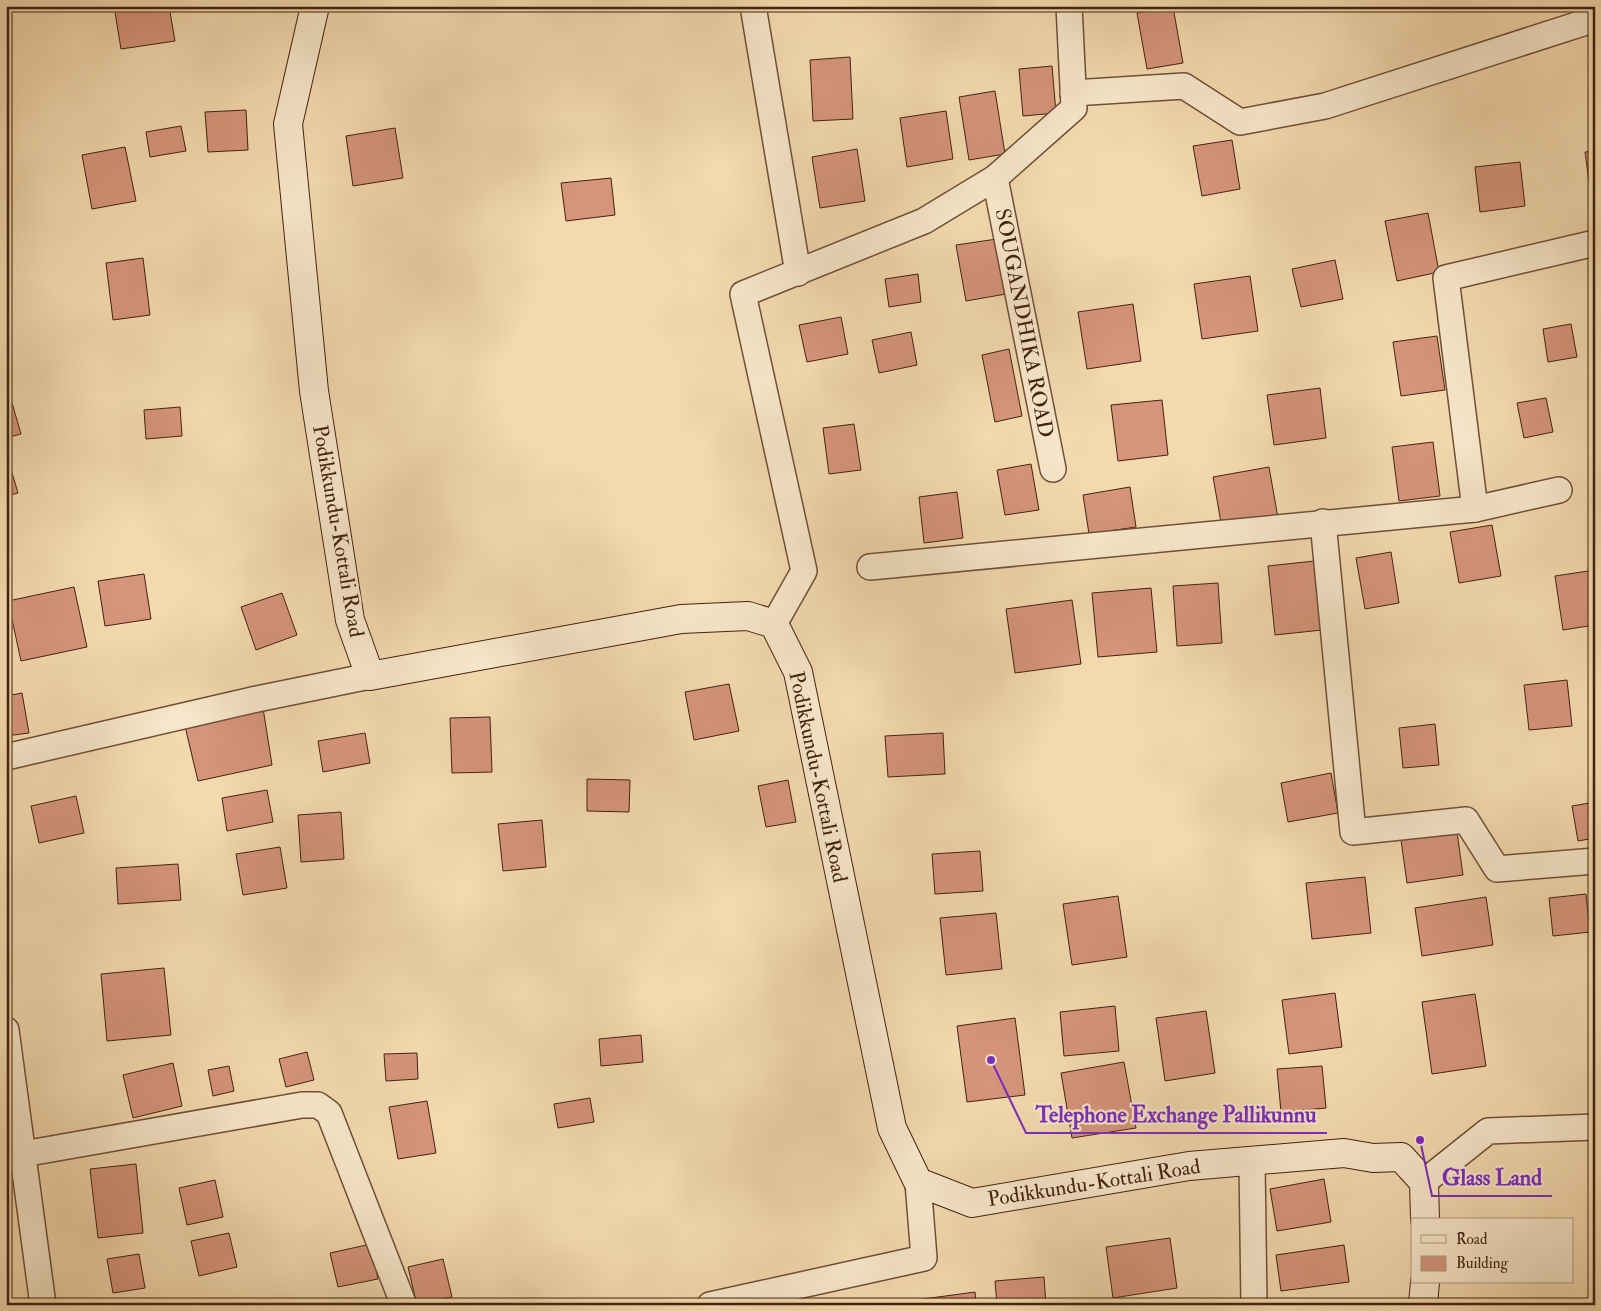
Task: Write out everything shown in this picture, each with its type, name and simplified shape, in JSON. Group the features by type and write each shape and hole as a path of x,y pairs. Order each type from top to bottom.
{"main road":[{"name":"Podikkundu-Kottali Road","path":"315,6 288,124 314,391 350,620 370,676"},
{"path":"370,676 681,619 748,616 774,624"},
{"name":"Podikkundu-Kottali Road","path":"774,624 798,672 892,1128 918,1182 972,1203 1189,1166 1344,1154 1372,1158 1401,1157 1424,1182"},
{"path":"1424,1182 1424,1218"},
{"path":"1423,1305 1425,1284"}],"street":[{"path":"753,6 798,272"},
{"path":"774,624 804,570 743,294 924,222 995,178 1074,108 1069,6"},
{"path":"1073,93 1184,86 1240,122 1325,106 1586,22"},
{"name":"SOUGANDHIKA ROAD","path":"995,178 1053,469"},
{"path":"1475,509 1446,278 1595,244"},
{"path":"870,567 1323,522 1475,509 1559,490"},
{"path":"1323,522 1353,832 1466,820 1497,869 1595,861"},
{"path":"6,757 257,699 370,676"},
{"path":"6,1030 43,1305"},
{"path":"23,1154 302,1105 318,1105 329,1113 403,1303"},
{"path":"1424,1182 1488,1131 1595,1127"},
{"path":"1252,1162 1254,1305"},
{"path":"710,1305 924,1258 918,1182"}],"building":[{"path":"114,6 169,6 175,41 121,49"},
{"path":"1173,7 1183,63 1147,69 1137,13"},
{"path":"850,57 853,119 813,121 810,60"},
{"path":"1052,66 1056,113 1023,116 1019,69"},
{"path":"995,91 1005,154 969,160 959,97"},
{"path":"246,110 248,150 208,152 205,112"},
{"path":"946,111 953,159 907,167 900,118"},
{"path":"181,126 186,151 150,157 146,132"},
{"path":"395,128 403,178 353,186 346,136"},
{"path":"1232,140 1240,189 1202,196 1193,146"},
{"path":"125,147 136,201 92,209 82,155"},
{"path":"857,149 865,201 820,208 812,157"},
{"path":"1595,151 1595,196 1591,196 1585,152"},
{"path":"1520,162 1525,206 1480,212 1475,167"},
{"path":"611,178 615,215 566,221 561,183"},
{"path":"1428,213 1439,272 1397,281 1385,221"},
{"path":"997,239 1006,294 966,301 956,245"},
{"path":"143,258 150,315 113,320 106,263"},
{"path":"1335,260 1343,299 1301,307 1292,269"},
{"path":"918,274 921,302 889,307 885,279"},
{"path":"1250,276 1258,331 1202,339 1194,284"},
{"path":"1133,304 1141,361 1087,369 1078,312"},
{"path":"841,317 848,354 807,362 799,325"},
{"path":"1571,324 1577,357 1548,362 1543,329"},
{"path":"911,332 917,365 879,373 872,340"},
{"path":"1437,336 1445,390 1401,396 1393,342"},
{"path":"1009,349 1022,416 995,422 982,355"},
{"path":"1320,388 1326,438 1274,445 1267,395"},
{"path":"10,396 21,434 6,438 6,397"},
{"path":"1546,398 1553,432 1524,438 1517,403"},
{"path":"1162,400 1168,455 1118,461 1111,405"},
{"path":"180,407 182,436 146,439 144,410"},
{"path":"854,424 861,470 829,474 823,428"},
{"path":"1433,442 1440,496 1399,501 1392,447"},
{"path":"6,459 8,459 18,493 6,496"},
{"path":"1031,464 1039,510 1005,515 997,470"},
{"path":"1269,467 1278,518 1222,528 1213,477"},
{"path":"1130,487 1136,527 1089,534 1083,495"},
{"path":"957,492 963,538 924,543 919,497"},
{"path":"1492,525 1501,576 1459,583 1450,532"},
{"path":"1391,552 1399,603 1365,609 1356,558"},
{"path":"1314,561 1322,630 1275,635 1268,566"},
{"path":"1595,570 1595,625 1563,630 1555,576"},
{"path":"144,574 151,619 105,626 98,581"},
{"path":"1218,583 1222,643 1177,646 1173,586"},
{"path":"74,587 87,647 21,661 8,601"},
{"path":"1151,588 1157,652 1098,657 1092,593"},
{"path":"282,593 297,635 256,650 241,607"},
{"path":"1072,600 1081,664 1015,673 1006,609"},
{"path":"1567,680 1572,726 1529,730 1524,685"},
{"path":"729,684 739,731 694,740 685,692"},
{"path":"22,693 29,733 6,736 6,696"},
{"path":"263,708 272,765 198,781 184,722"},
{"path":"490,717 492,772 452,773 450,718"},
{"path":"1435,724 1439,765 1403,768 1399,728"},
{"path":"365,733 370,763 323,772 318,741"},
{"path":"943,733 945,774 888,777 885,736"},
{"path":"1331,773 1338,813 1288,822 1281,783"},
{"path":"587,779 630,780 629,812 587,811"},
{"path":"788,780 796,822 766,827 758,786"},
{"path":"267,790 273,822 227,831 222,798"},
{"path":"76,796 84,833 39,843 31,806"},
{"path":"1595,802 1595,838 1578,841 1572,806"},
{"path":"341,812 344,859 301,862 298,815"},
{"path":"542,820 546,867 503,871 498,824"},
{"path":"1457,832 1463,875 1407,883 1401,840"},
{"path":"280,847 287,888 243,895 236,854"},
{"path":"980,851 983,891 935,894 932,854"},
{"path":"178,864 181,900 118,904 116,868"},
{"path":"1365,877 1371,933 1312,939 1306,883"},
{"path":"1586,894 1590,932 1553,936 1549,898"},
{"path":"1118,896 1127,957 1072,965 1063,904"},
{"path":"1486,897 1493,945 1422,956 1415,908"},
{"path":"996,913 1002,969 946,975 940,918"},
{"path":"164,968 171,1035 107,1041 101,974"},
{"path":"1335,993 1342,1047 1289,1054 1282,1000"},
{"path":"1475,994 1486,1066 1432,1074 1422,1002"},
{"path":"1115,1006 1119,1051 1064,1056 1060,1012"},
{"path":"1206,1011 1215,1073 1165,1081 1156,1018"},
{"path":"1015,1018 1025,1095 967,1102 957,1026"},
{"path":"641,1035 643,1062 601,1066 599,1039"},
{"path":"307,1052 314,1080 286,1087 279,1059"},
{"path":"417,1053 418,1079 386,1081 384,1054"},
{"path":"1124,1062 1136,1128 1072,1138 1061,1073"},
{"path":"173,1063 182,1106 133,1118 123,1075"},
{"path":"229,1066 234,1091 213,1096 208,1070"},
{"path":"1322,1066 1326,1108 1281,1112 1277,1069"},
{"path":"590,1098 594,1122 558,1128 554,1104"},
{"path":"427,1101 436,1153 398,1159 389,1107"},
{"path":"136,1164 143,1233 98,1238 90,1169"},
{"path":"1324,1179 1331,1222 1277,1231 1270,1189"},
{"path":"215,1180 223,1217 187,1225 179,1188"},
{"path":"229,1233 237,1267 199,1276 191,1241"},
{"path":"1170,1238 1177,1288 1113,1298 1106,1247"},
{"path":"371,1244 378,1279 338,1287 330,1253"},
{"path":"1344,1245 1349,1282 1281,1291 1276,1255"},
{"path":"139,1254 145,1288 113,1293 107,1259"},
{"path":"443,1259 452,1297 417,1305 408,1267"},
{"path":"1044,1277 1046,1305 997,1305 995,1281"},
{"path":"975,1292 976,1305 916,1305 916,1300"}],"place":[{"name":"Telephone Exchange Pallikunnu","path":"991,1060"},
{"name":"Glass Land","path":"1420,1140"}]}
